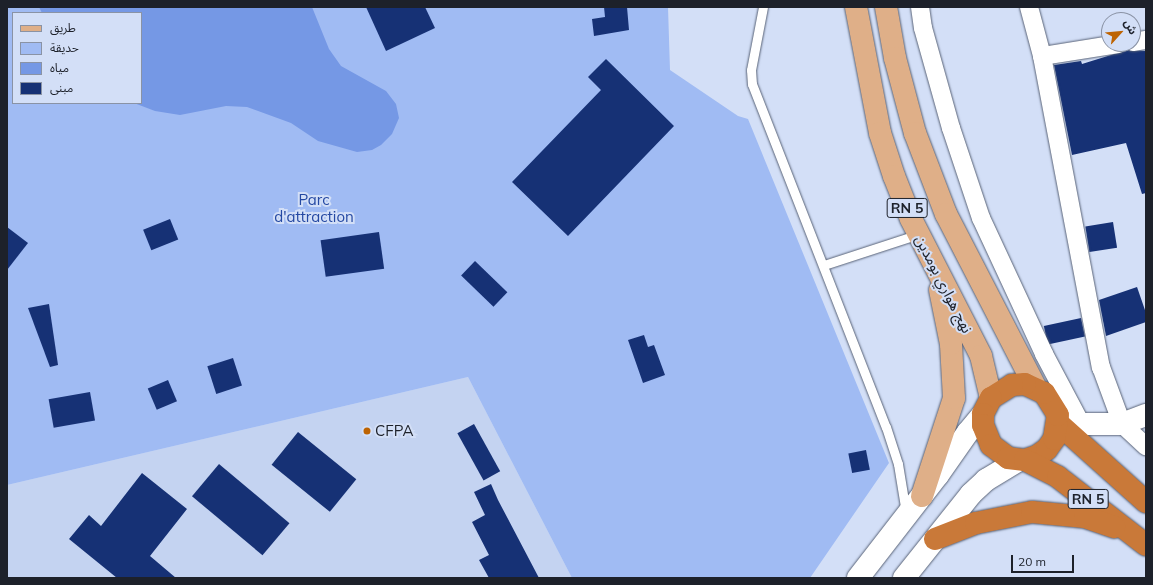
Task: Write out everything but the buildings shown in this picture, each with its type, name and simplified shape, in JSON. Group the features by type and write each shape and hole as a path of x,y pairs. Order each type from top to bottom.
{"highway":[{"path":"1025,384 1036,388 1050,399 1058,415 1059,424 1054,439 1047,449 1037,456 1022,460 999,453 991,446 983,425 987,406 1012,385 1025,384"},
{"name":"RN 5","path":"1059,424 1146,502"},
{"name":"RN 5","path":"1022,460 1058,477 1143,542"},
{"path":"935,538 976,523 1032,512 1085,517 1143,542"}],"main road":[{"name":"نهج هواري بومدين","path":"856,7 880,133 894,176 919,234 981,356 987,406"},
{"name":"RN 5","path":"886,7 895,58 915,133 946,214 1036,388"},
{"path":"922,496 954,398 951,344 934,262"},
{"path":"858,578 922,496 987,406"},
{"path":"1059,424 1122,424 1146,415"},
{"path":"904,578 935,538 986,480 1022,460"}],"street":[{"path":"920,7 924,28 951,128 981,218 1044,354 1081,424"},
{"path":"1029,7 1042,56 1101,367 1122,424 1146,446"},
{"path":"1042,56 1101,47"}],"lane":[{"path":"763,7 760,29 753,56 752,84 824,265 890,440 898,464 906,516"},
{"path":"824,265 919,234"}],"shaded area":[{"name":"CFPA","path":"468,377 572,578 7,578 7,485"}],"green space":[{"name":"Parc d'attraction","path":"7,7 668,7 670,70 738,116 748,119 889,463 810,578 572,578 468,377 7,485"}],"water":[{"path":"39,7 312,7 329,49 341,66 386,91 396,104 399,118 392,134 381,145 372,150 357,152 318,141 291,123 247,107 226,106 180,115 155,111 137,104 142,104 142,12 42,12"}],"place":[{"name":"CFPA","path":"367,431"}]}
